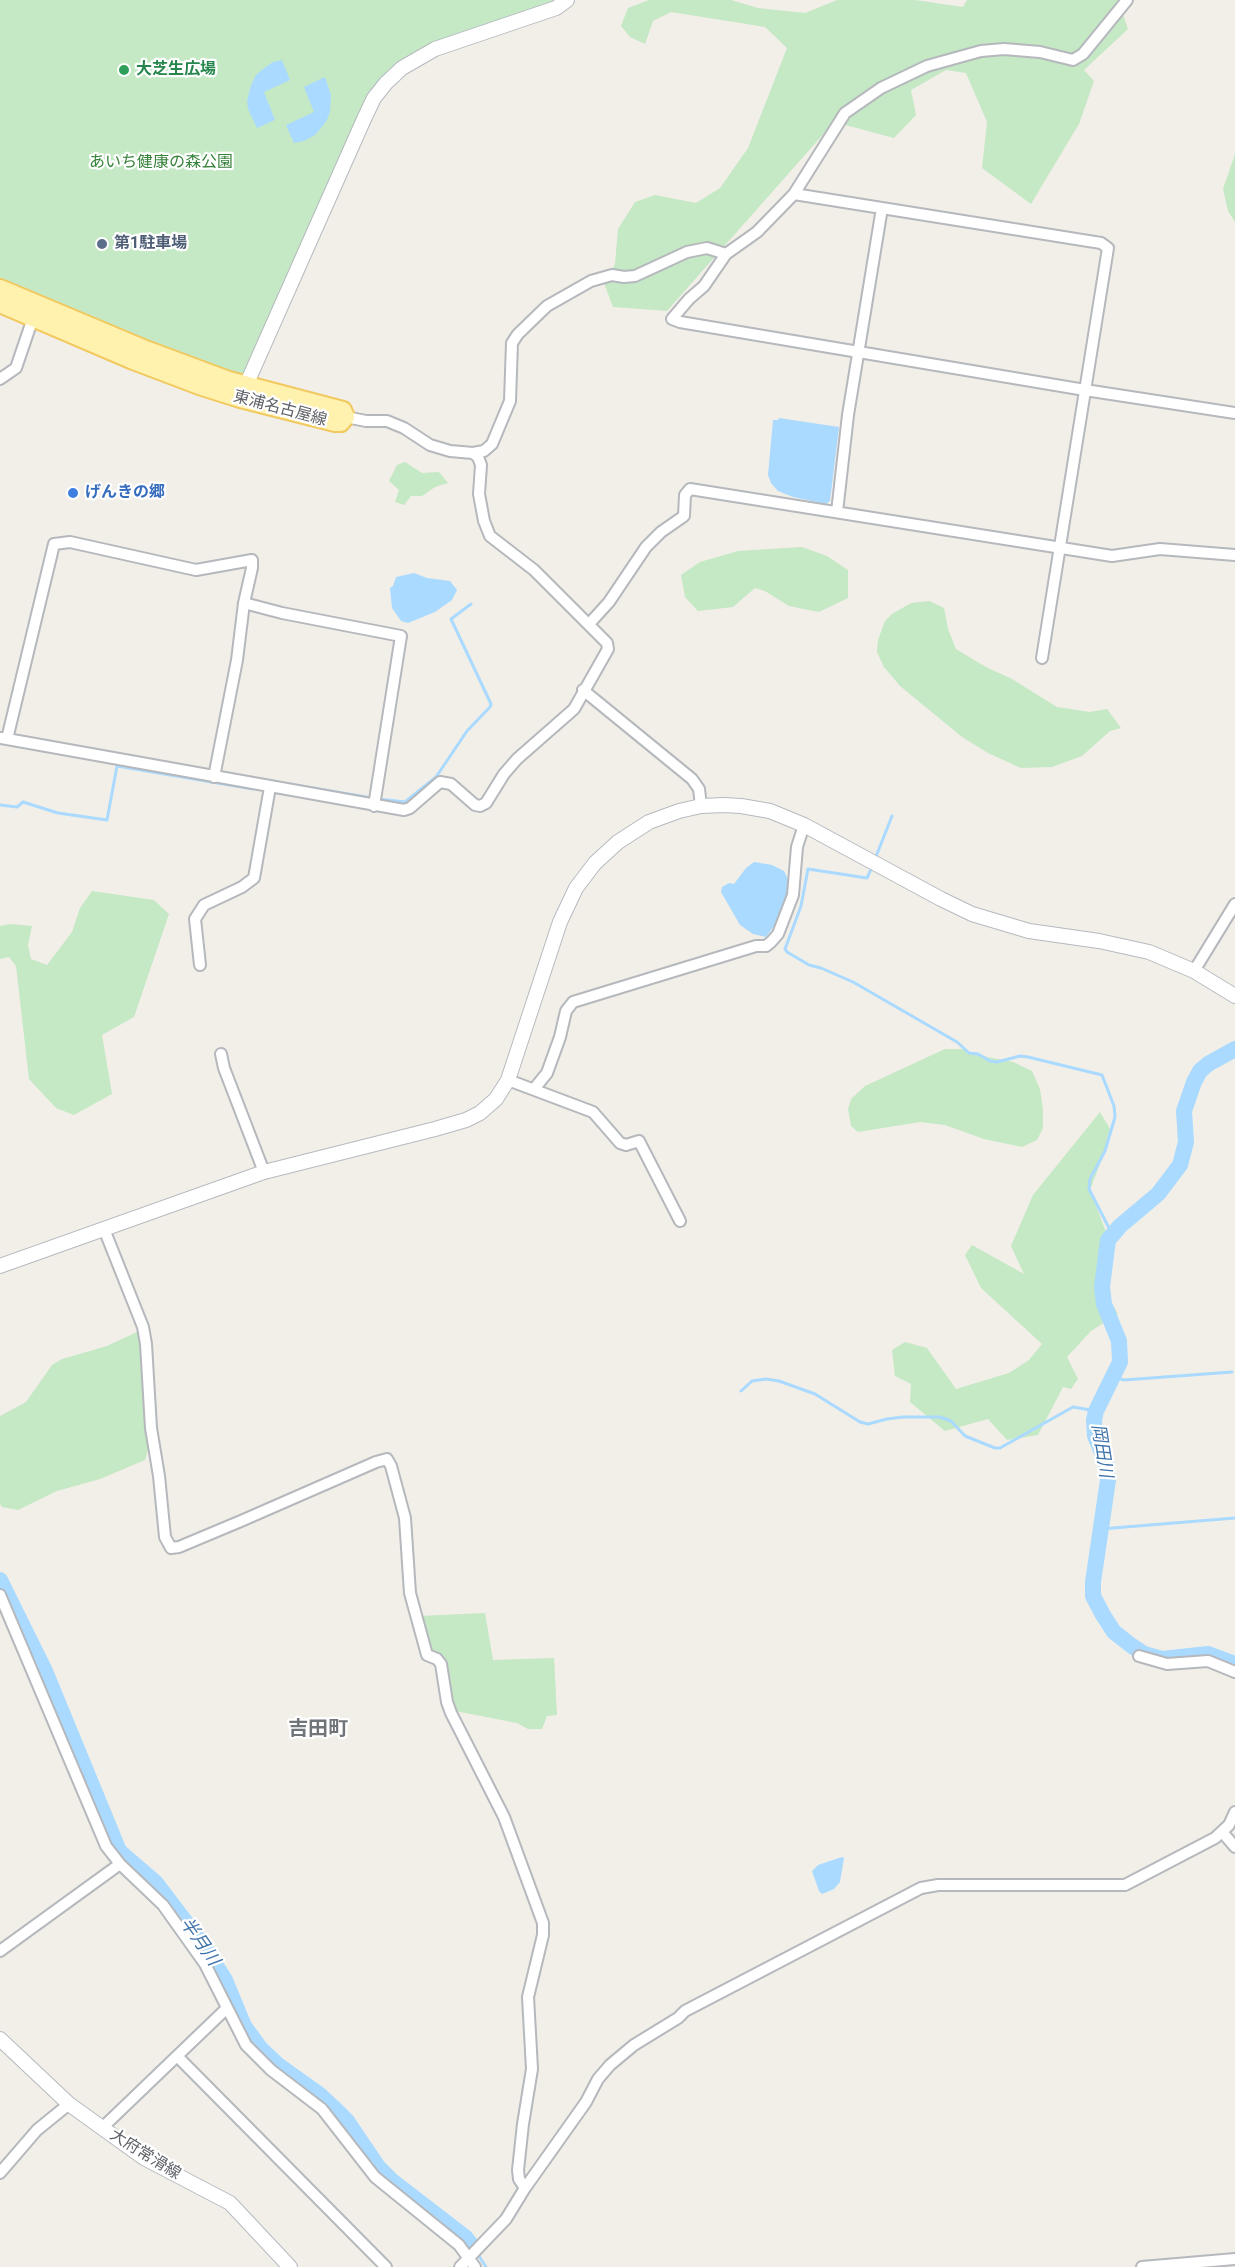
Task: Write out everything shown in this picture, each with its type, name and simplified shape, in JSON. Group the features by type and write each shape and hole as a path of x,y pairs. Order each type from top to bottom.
{"main road":[{"name":"東浦名古屋線","path":"0,288 243,392"},
{"name":"東浦名古屋線","path":"0,304 143,365 243,392 335,423 341,423 346,417"}],"street":[{"path":"243,392 364,119 374,98 386,83 402,68 435,49 556,8 567,0"},
{"path":"1127,0 1083,54 1073,60 1040,52 981,51 927,66 907,77 887,84 845,113 794,194 757,232 726,254 704,286 672,319 1085,390 1235,413"},
{"path":"794,194 1105,245 1108,252 1042,658"},
{"path":"837,512 848,415 882,208"},
{"path":"346,417 366,421 387,421 404,428 430,445 450,451 473,453 484,451 492,444 510,401 512,343 518,334 548,306 598,278 612,275 635,276 687,252 708,248 726,254"},
{"path":"0,379 16,368 33,318"},
{"path":"214,777 237,660 252,560 196,570 70,542 54,544 3,738 214,777 374,806 404,810 410,808 440,782 445,782 451,784 475,805 480,806 486,803 504,774 517,759 574,709 608,649 607,643 534,570 490,536 478,494 480,461 473,453"},
{"path":"589,624 609,602 646,547 661,531 684,516 685,495 688,489 1112,556 1160,549 1235,555"},
{"path":"244,603 282,613 401,636 374,806"},
{"path":"583,690 692,779 699,789 701,806"},
{"path":"200,965 195,920 204,905 242,887 254,878 270,787"},
{"path":"0,1266 264,1172 466,1120 487,1108 503,1091 508,1080 560,922 576,888 585,875 618,842 649,822 701,806 758,808 784,816 972,914 1029,932 1135,948 1194,971 1235,996"},
{"path":"534,1089 547,1073 560,1037 566,1011 573,1002 756,946 766,946 771,942 778,934 793,895 797,847 804,825"},
{"path":"1194,971 1235,904"},
{"path":"221,1054 224,1068 264,1172"},
{"path":"508,1080 593,1112 620,1143 639,1141 680,1221"},
{"path":"104,1229 143,1327 151,1428 159,1476 165,1537 171,1548 242,1521 376,1462 387,1459 391,1466 405,1518 410,1593 427,1655 437,1659 441,1664 451,1713 504,1817 543,1923 543,1935 528,1997 532,2069 518,2170 519,2179 525,2188"},
{"path":"0,1595 106,1846 120,1864 163,1905 205,1964 246,2045 322,2109 375,2177 474,2257"},
{"path":"1139,1656 1167,1664 1208,1661 1235,1672"},
{"path":"460,2267 474,2257 506,2219 525,2188 586,2102 598,2079 624,2052 678,2018 685,2011 929,1885 1125,1885 1184,1856 1223,1833 1235,1812"},
{"path":"1223,1833 1235,1847"},
{"path":"0,1951 120,1864"},
{"path":"102,2128 226,2009"},
{"name":"大府常滑線","path":"0,2039 69,2104 144,2158 230,2203 291,2267"},
{"path":"177,2056 386,2267"},
{"path":"0,2173 37,2130 69,2104"},
{"path":"1142,2267 1235,2259"}],"green space":[{"name":"あいち健康の森公園","path":"0,0 555,0 419,51 394,65 374,91 250,362 242,375 229,375 0,279"},
{"path":"649,0 731,0 758,8 805,13 837,0 915,0 963,7 967,0 1118,0 1128,29 1084,70 1094,81 1079,124 1031,204 982,168 987,122 966,73 946,70 911,90 916,115 894,138 834,122 667,311 613,307 604,283 615,264 618,229 635,202 655,195 696,203 720,188 748,148 787,48 765,27 671,12 653,21 645,44 630,37 621,26 628,8"},
{"path":"1235,154 1235,222 1228,211 1223,189"},
{"path":"405,462 422,473 439,472 448,483 435,487 422,496 411,496 404,505 395,502 399,490 389,481 397,465"},
{"path":"802,547 827,556 848,570 848,598 819,612 789,606 765,591 755,588 733,607 698,611 685,597 681,575 700,562 738,551"},
{"path":"929,601 944,608 948,629 956,649 1012,679 1057,707 1090,712 1107,709 1121,728 1110,731 1082,756 1052,767 1021,768 988,753 962,737 900,686 884,667 877,652 878,640 885,621 892,614 911,603"},
{"path":"92,891 154,900 169,914 134,1017 102,1035 112,1094 74,1115 56,1108 29,1079 16,966 9,957 0,959 0,926 10,924 32,926 28,945 31,959 47,965 72,932 80,908"},
{"path":"945,1049 961,1049 1013,1062 1032,1071 1040,1089 1043,1109 1043,1128 1037,1140 1022,1147 984,1139 945,1125 920,1122 858,1132 851,1126 848,1109 851,1099 865,1086"},
{"path":"1100,1112 1112,1132 1090,1190 1106,1232 1097,1277 1118,1314 1091,1331 1067,1357 1078,1379 1071,1389 1063,1387 1038,1435 1007,1440 988,1419 945,1431 910,1402 911,1384 895,1376 892,1350 905,1342 927,1348 956,1389 1009,1373 1029,1360 1042,1344 981,1288 965,1255 972,1245 1024,1274 1011,1246 1033,1195"},
{"path":"137,1332 142,1343 150,1443 145,1460 100,1479 57,1491 18,1510 2,1507 0,1504 0,1416 26,1402 52,1365 62,1359 107,1346"},
{"path":"485,1613 493,1660 554,1658 557,1715 547,1716 542,1729 528,1729 517,1723 455,1711 449,1699 445,1661 427,1645 420,1616"}],"water":[{"path":"282,60 290,80 264,92 275,120 257,128 248,109 247,101 251,85 256,75 263,69 273,62"},
{"path":"325,77 331,95 330,112 326,122 315,135 294,143 286,125 314,112 304,87"},
{"path":"779,418 839,427 830,501 826,504 793,497 778,491 771,483 768,475 773,420"},
{"path":"414,573 427,578 450,581 457,590 452,600 435,612 408,623 401,621 392,608 390,588 396,577"},
{"path":"754,862 772,865 784,871 788,879 787,893 779,919 766,937 753,934 740,925 721,892 722,887 729,883 734,884 746,868"},
{"path":"844,1858 840,1882 834,1889 822,1894 812,1871 818,1865"}],"waterway":[{"path":"379,799 405,802 436,777 467,731 490,707 491,704 451,619 471,604"},
{"path":"0,805 17,807 23,802 58,813 107,820 117,766 253,789 255,787"},
{"path":"259,781 260,779 372,798"},
{"path":"875,859 892,816"},
{"path":"873,865 867,878 808,869 801,906 785,949 809,965 853,982 957,1042 969,1053 978,1054 997,1062 1020,1056 1028,1057 1102,1075 1114,1106 1115,1117 1105,1151 1090,1179 1089,1189 1113,1233"},
{"name":"岡田川","path":"1235,1049 1208,1064 1200,1071 1194,1082 1184,1111 1186,1142 1180,1165 1158,1194 1120,1226 1108,1240 1102,1287 1104,1304 1119,1341 1120,1362 1096,1411 1094,1420 1095,1436 1106,1462 1108,1480 1093,1582 1093,1596 1114,1632 1144,1654 1162,1659 1208,1654 1235,1664"},
{"path":"1114,1377 1124,1380 1232,1372"},
{"path":"741,1391 752,1381 766,1379 779,1381 815,1394 860,1422 868,1424 903,1417 940,1417 951,1421 965,1436 995,1448 1000,1448 1073,1407 1096,1411"},
{"path":"1101,1529 1235,1518"},
{"name":"半月川","path":"0,1580 45,1671 119,1851 156,1883 203,1945 225,1980 244,2026 260,2048 278,2065 320,2095 347,2121 378,2167 391,2180 465,2237 474,2248"},
{"path":"477,2253 486,2267"}],"place":[{"name":"大芝生広場","path":"124,70"},
{"name":"第1駐車場","path":"102,244"},
{"name":"げんきの郷","path":"73,493"}],"district":[{"name":"吉田町","path":"318,1730"}]}
